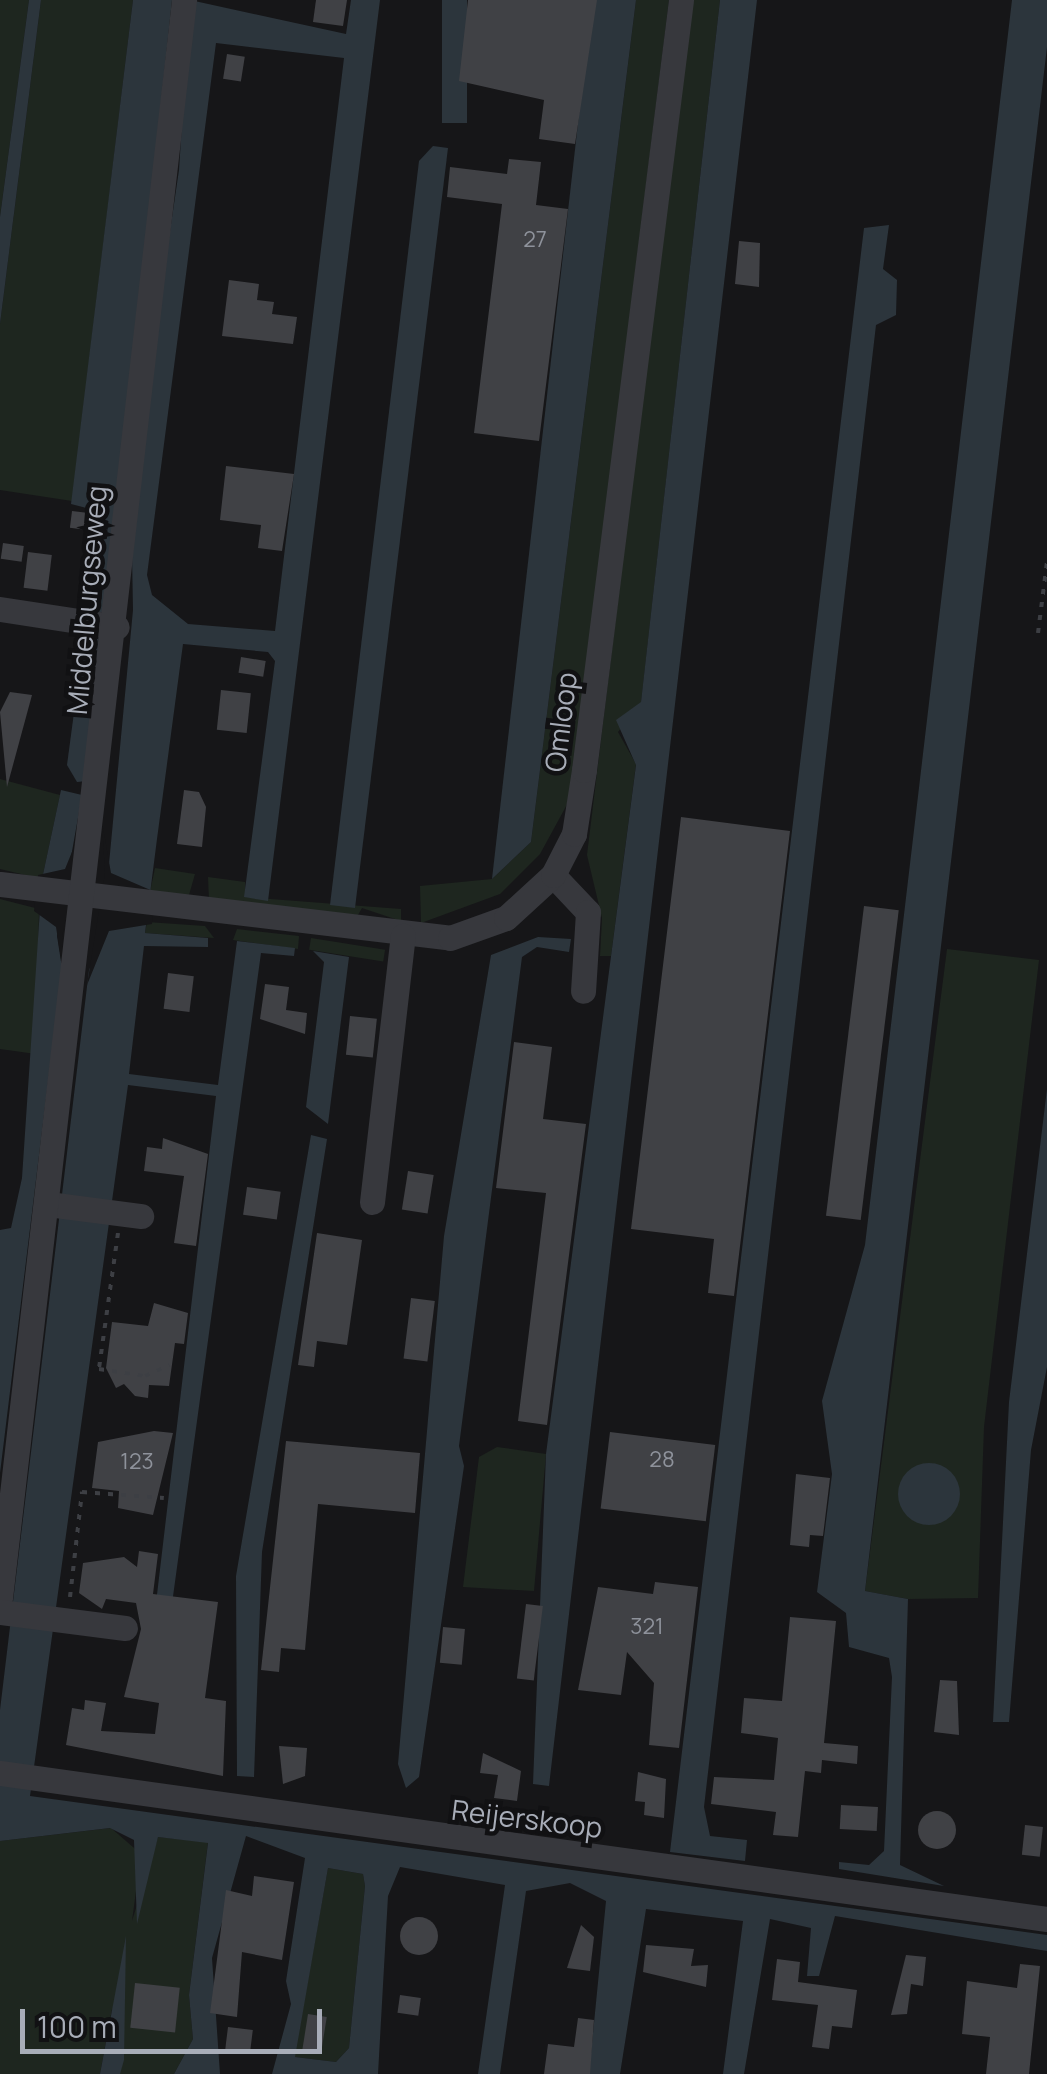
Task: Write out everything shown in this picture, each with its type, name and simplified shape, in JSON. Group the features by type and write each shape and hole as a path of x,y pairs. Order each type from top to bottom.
{"street":[{"name":"Middelburgseweg","path":"125,1628 3,1608 117,627 184,0"},
{"name":"Omloop","path":"0,884 26,891 159,908 450,938 506,918 553,875 574,834 584,770 681,0"},
{"path":"0,608 117,627"},
{"path":"553,875 588,912 583,992"},
{"path":"372,1202 403,936"},
{"path":"48,1204 125,1214"},
{"name":"Reijerskoop","path":"0,1773 1047,1920"}],"path":[{"path":"1038,633 1047,562"},
{"path":"125,1214 99,1369 145,1376 170,1365"},
{"path":"64,1621 82,1492 164,1498"}],"shaded area":[{"path":"0,0 29,0 0,217"},
{"path":"29,0 41,0 0,324 0,217"},
{"path":"41,0 133,0 72,501 0,490 0,324"},
{"path":"133,0 172,0 106,611 95,614 89,603 98,511 71,504"},
{"path":"190,0 346,34 351,0 380,0 268,901 244,897 275,661 268,652 183,644 157,839 145,933 208,938 208,947 144,946 129,1074 218,1085 237,941 295,948 294,956 261,953 162,1677 154,1620 216,1096 128,1085 30,1796 1047,1935 1047,1951 835,1916 819,1976 807,1976 811,1928 770,1919 744,2074 723,2074 743,1921 646,1909 620,2074 589,2074 606,1901 570,1883 526,1891 500,2074 478,2074 505,1885 400,1867 388,1896 378,2074 272,2074 291,2004 286,1981 305,1858 246,1836 212,1958 220,2074 174,2074 193,2039 189,1995 208,1843 158,1837 137,1924 134,1840 110,1828 0,1841 0,1710 89,970 102,938 133,610 131,498 179,170","holes":["216,43 344,58 275,631 188,624 152,595 147,575","328,1868 363,1874 365,1886 349,2048 336,2062 295,2057"]},
{"path":"442,0 467,0 467,123 442,123"},
{"path":"592,0 636,0 531,842 492,879"},
{"path":"636,0 669,0 570,799 540,854 500,894 421,923 420,886 492,879 531,842"},
{"path":"691,0 720,0 641,703 618,732 636,764 611,956 600,956 602,918 587,855"},
{"path":"720,0 757,0 549,1786 533,1784 546,1454 636,765 616,720 641,702"},
{"path":"1012,0 1047,0 1047,47 865,1591 908,1599 900,1865 944,1886 839,1869 839,1862 869,1865 884,1851 892,1677 889,1658 849,1647 846,1613 817,1592 832,1474 822,1401 865,1245"},
{"path":"433,146 448,148 355,908 330,905 419,161"},
{"path":"889,225 883,269 897,280 896,315 876,325 704,1807 710,1836 747,1840 745,1861 670,1852 864,228"},
{"path":"85,630 99,634 87,781 77,782 67,765"},
{"path":"0,779 60,795 42,879 0,869"},
{"path":"61,790 82,795 57,936 62,968 0,1473 0,1230 11,1228 22,1178 42,879"},
{"path":"155,868 195,874 189,895 150,892"},
{"path":"208,877 245,882 245,897 401,909 401,921 362,908 358,915 209,900"},
{"path":"0,899 39,909 36,1054 0,1049"},
{"path":"147,922 205,926 214,938 145,933"},
{"path":"237,929 299,936 298,949 233,940"},
{"path":"538,937 571,939 569,952 537,947 522,957 459,1446 464,1466 419,1777 406,1788 398,1764 444,1236 491,955"},
{"path":"311,938 385,950 383,962 309,950"},
{"path":"947,949 1039,960 984,1427 978,1598 908,1599 865,1591"},
{"path":"313,951 349,957 328,1124 306,1107 324,962"},
{"path":"1047,1089 1047,1367 1031,1450 1009,1722 993,1722 1009,1402"},
{"path":"311,1135 327,1139 262,1552 254,1777 237,1776 236,1576"},
{"path":"497,1447 546,1454 534,1591 463,1587 479,1457"},
{"path":"929,1463 951,1472 960,1494 951,1516 929,1525 907,1516 898,1494 907,1472"},
{"path":"111,1828 141,1854 132,1921 158,1837 208,1842 189,1995 193,2039 174,2074 120,2074 112,2009 100,2074 0,2074 0,1841"},
{"path":"328,1868 363,1874 365,1886 349,2048 336,2062 294,2057"},
{"path":"126,1936 124,2060 120,2074 100,2074"}],"pier":[{"path":"85,820 62,937 63,972 56,927 34,911 38,875 65,869"},
{"path":"102,822 111,873 155,892 152,924 109,931 87,985 105,873"}],"building":[{"path":"316,0 347,0 343,26 313,22"},
{"path":"468,0 597,0 575,144 539,139 544,100 459,81"},
{"path":"227,54 245,57 241,82 223,79"},
{"path":"509,159 541,162 536,205 568,209 539,441 474,433 502,204 447,197 450,167 507,174"},
{"path":"739,241 760,243 759,287 735,284"},
{"path":"229,280 259,284 257,300 274,302 272,314 297,317 293,344 222,336"},
{"path":"226,466 294,474 282,551 258,548 261,525 220,520"},
{"path":"72,511 95,514 93,531 70,528"},
{"path":"3,543 24,546 22,562 1,559"},
{"path":"28,552 52,555 47,591 24,588"},
{"path":"241,657 266,661 263,677 238,673"},
{"path":"221,690 251,693 247,733 217,730"},
{"path":"10,692 32,695 7,787 0,712"},
{"path":"184,790 199,792 206,807 202,847 177,844"},
{"path":"681,817 790,831 734,1296 708,1293 714,1239 631,1229"},
{"path":"864,906 899,910 861,1220 826,1216"},
{"path":"168,973 194,976 189,1012 164,1009"},
{"path":"265,984 289,987 286,1010 307,1013 305,1034 260,1019"},
{"path":"350,1016 377,1019 373,1058 346,1055"},
{"path":"514,1042 552,1047 543,1119 586,1124 547,1425 518,1421 546,1193 496,1188"},
{"path":"163,1138 208,1154 196,1246 174,1243 184,1176 144,1171 147,1147 162,1149"},
{"path":"408,1171 434,1175 428,1214 402,1210"},
{"path":"247,1187 281,1192 277,1219 243,1215"},
{"path":"317,1233 362,1240 347,1345 317,1341 314,1367 298,1365"},
{"path":"411,1298 435,1301 427,1361 404,1359"},
{"path":"154,1303 188,1313 184,1344 175,1343 169,1386 149,1385 148,1398 135,1396 124,1384 116,1388 106,1368 112,1322 148,1326"},
{"path":"154,1431 173,1433 153,1515 118,1508 119,1491 92,1488 98,1442"},
{"path":"610,1432 715,1445 706,1521 601,1508"},
{"path":"286,1441 420,1453 415,1513 318,1504 305,1650 281,1648 279,1672 261,1670"},
{"path":"796,1474 830,1478 823,1536 810,1535 809,1547 790,1545"},
{"path":"139,1551 158,1554 153,1594 218,1602 205,1698 226,1701 223,1776 66,1745 72,1708 84,1710 85,1700 106,1703 101,1731 155,1734 159,1703 124,1697 141,1629 136,1603 106,1599 102,1609 79,1593 83,1563 124,1557 137,1567"},
{"path":"655,1582 698,1587 679,1748 649,1745 654,1683 627,1652 621,1695 578,1690 598,1587 653,1594"},
{"path":"526,1604 543,1606 534,1681 517,1678"},
{"path":"790,1617 836,1621 824,1743 858,1746 857,1764 822,1760 821,1773 805,1771 798,1837 773,1835 776,1812 711,1804 714,1777 774,1780 778,1738 741,1733 744,1698 782,1701"},
{"path":"443,1627 465,1629 462,1665 440,1663"},
{"path":"940,1680 957,1681 959,1735 934,1732"},
{"path":"279,1746 307,1748 305,1776 283,1784"},
{"path":"483,1753 521,1771 517,1801 494,1798 498,1775 480,1773"},
{"path":"638,1772 666,1779 664,1818 644,1815 645,1802 635,1801"},
{"path":"841,1805 878,1807 877,1831 840,1829"},
{"path":"937,1811 950,1817 956,1830 950,1843 937,1849 924,1843 918,1830 924,1817"},
{"path":"1025,1825 1043,1827 1040,1857 1022,1855"},
{"path":"254,1876 294,1882 282,1960 242,1952 237,2017 210,2013 226,1890 252,1896"},
{"path":"419,1917 432,1923 438,1936 432,1949 419,1955 406,1949 400,1936 406,1923"},
{"path":"581,1925 594,1937 590,1971 567,1968"},
{"path":"646,1945 694,1949 691,1966 708,1965 706,1987 643,1972"},
{"path":"906,1955 926,1957 923,1986 911,1984 907,2014 891,2015"},
{"path":"777,1959 800,1962 798,1982 857,1990 852,2028 832,2026 829,2049 812,2047 818,2005 772,2000"},
{"path":"1020,1964 1040,1966 1029,2074 986,2074 990,2037 962,2034 967,1981 1017,1988"},
{"path":"135,1983 180,1988 175,2032 130,2028"},
{"path":"400,1995 421,1998 418,2016 397,2013"},
{"path":"308,2014 327,2017 321,2054 302,2051"},
{"path":"578,2018 594,2020 590,2074 544,2074 548,2044 574,2047"},
{"path":"228,2027 253,2030 250,2054 225,2051"}]}
